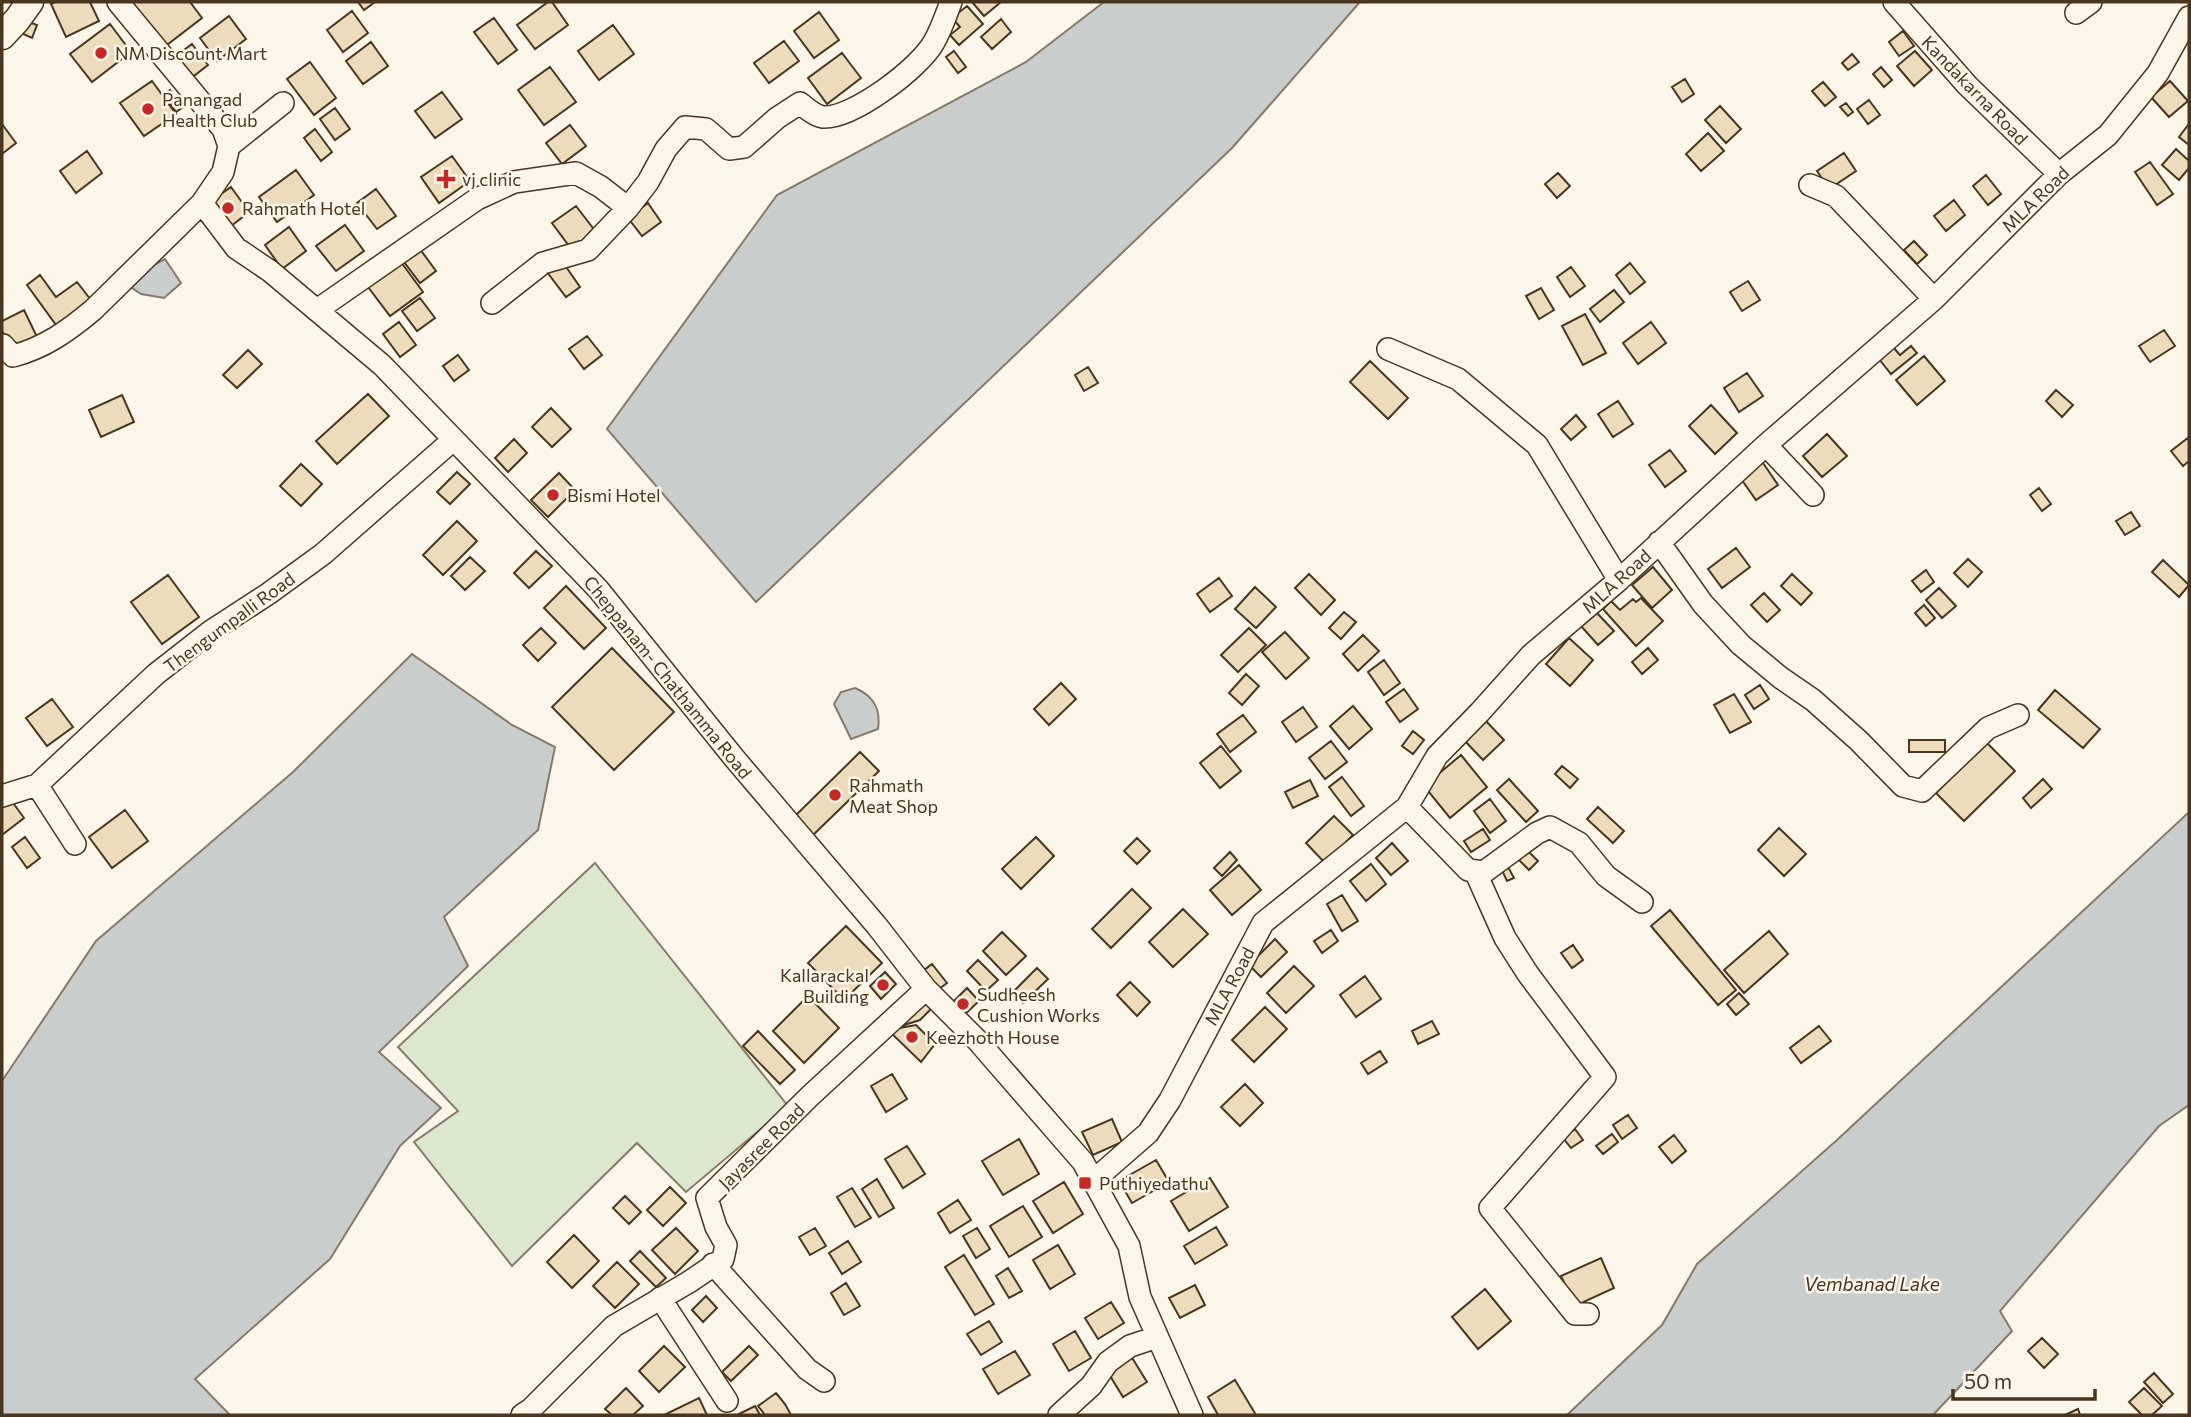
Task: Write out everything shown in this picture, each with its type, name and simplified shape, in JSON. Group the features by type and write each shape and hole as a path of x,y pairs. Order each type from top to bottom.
{"main road":[{"path":"2,36 30,2"}],"street":[{"path":"3,345 13,356 33,351 73,326 202,203 223,172 229,146 223,129 118,2"},
{"path":"492,303 543,263 588,250 628,208 648,182 666,149 685,127 706,129 729,149 744,147 777,118 800,103 819,117 835,116 932,63 934,43 951,2"},
{"name":"Kandakarna Road","path":"1894,2 1967,85 2059,174"},
{"name":"MLA Road","path":"1093,1181 1148,1133 1170,1100 1263,923 1407,807 1437,755 1531,655 1934,299 2059,174 2108,135 2158,73 2189,17"},
{"path":"229,146 283,103"},
{"path":"317,310 477,199 513,182 576,173 628,208"},
{"path":"1810,185 1836,195 1934,299"},
{"name":"Cheppanam- Chathamma Road","path":"202,203 236,248 270,271 382,365 598,589 926,989 977,1040 1083,1163 1129,1245 1140,1297 1192,1415"},
{"path":"1388,349 1458,379 1537,445 1619,580"},
{"name":"Thengumpalli Road","path":"2,796 37,785 156,674 211,631 323,554 453,440"},
{"path":"1766,445 1812,495"},
{"path":"1659,542 1703,604 1741,645 1780,678 1813,701 1903,786 1922,791 1988,728 2018,715"},
{"path":"37,785 75,844"},
{"path":"1407,807 1468,870 1484,872 1536,833 1550,827 1579,843 1606,876 1642,902"},
{"path":"1475,871 1505,938 1528,974 1605,1077 1490,1208 1575,1314 1588,1314"},
{"name":"Jayasree Road","path":"713,1265 723,1259 726,1245 716,1227 707,1198 926,989"},
{"path":"522,1415 614,1326 713,1265 807,1369 824,1381"},
{"path":"660,1298 727,1401"},
{"path":"1059,1415 1091,1386 1108,1362 1130,1346 1157,1337"}],"green space":[{"path":"595,863 788,1106 686,1192 637,1143 512,1266 414,1142 458,1111 398,1047"}],"water":[{"path":"1104,2 1360,2 1232,148 756,602 607,429 777,195 1026,62"},
{"path":"165,259 181,283 164,298 141,294 126,284 142,271"},
{"path":"412,654 512,725 555,747 538,830 444,917 468,966 379,1052 441,1108 400,1146 330,1259 195,1379 230,1415 2,1415 2,1081 96,941 293,772"},
{"path":"855,688 875,704 879,722 878,729 851,739 834,704 841,692"},
{"name":"Vembanad Lake","path":"2189,812 2189,1105 2159,1126 2000,1311 2012,1331 1933,1415 1567,1415 1662,1325 1697,1264 1837,1140"}],"building":[{"path":"90,2 99,21 66,37 51,4"},
{"path":"124,2 190,2 202,18 159,51"},
{"path":"358,2 375,2 364,10"},
{"path":"548,2 552,2 568,25 535,49 517,25"},
{"path":"972,2 1001,2 984,16"},
{"path":"967,6 983,24 959,45 950,35 960,27 952,18"},
{"path":"352,11 368,33 343,52 327,30"},
{"path":"819,12 839,40 814,58 794,31"},
{"path":"229,16 246,39 217,61 200,38"},
{"path":"494,18 517,50 498,64 474,32"},
{"path":"1001,19 1011,32 992,49 981,37"},
{"path":"24,20 37,25 32,38 19,32"},
{"name":"NM Discount Mart","path":"110,24 131,52 92,82 70,54"},
{"path":"613,25 634,54 599,80 578,51"},
{"path":"1903,31 1914,46 1899,56 1889,42"},
{"path":"784,41 799,61 769,83 754,63"},
{"path":"371,42 388,66 363,84 346,61"},
{"path":"192,44 208,65 190,79 175,57"},
{"path":"954,51 966,67 958,73 946,57"},
{"path":"1915,51 1932,70 1914,86 1897,66"},
{"path":"842,53 861,78 827,104 808,78"},
{"path":"1852,54 1859,62 1848,70 1842,63"},
{"path":"310,62 336,98 314,115 287,79"},
{"path":"550,67 576,102 544,125 518,90"},
{"path":"1881,67 1892,80 1884,87 1873,74"},
{"path":"1685,79 1694,94 1682,102 1672,87"},
{"name":"Panangad Health Club","path":"152,81 176,114 144,136 120,103"},
{"path":"2170,81 2188,101 2169,117 2151,97"},
{"path":"1823,82 1836,97 1825,106 1812,91"},
{"path":"170,90 175,97 169,102 164,95"},
{"path":"442,92 462,119 435,138 415,111"},
{"path":"176,98 183,107 176,112 170,103"},
{"path":"1869,100 1880,115 1868,124 1857,109"},
{"path":"1846,103 1853,112 1848,116 1840,107"},
{"path":"1720,106 1741,129 1726,143 1705,120"},
{"path":"335,108 350,129 335,140 320,119"},
{"path":"2,124 16,143 2,154"},
{"path":"570,125 586,146 562,164 546,143"},
{"path":"2189,126 2189,145 2179,137"},
{"path":"315,129 332,152 321,161 304,138"},
{"path":"1708,133 1724,151 1701,171 1686,154"},
{"path":"2176,149 2189,161 2189,168 2179,180 2162,165"},
{"path":"87,151 102,173 76,193 60,171"},
{"path":"1844,153 1856,171 1829,189 1817,171"},
{"name":"vj clinic","path":"452,156 470,181 439,203 421,177"},
{"path":"2150,162 2173,194 2157,205 2135,172"},
{"path":"296,170 314,195 277,222 259,197"},
{"path":"1558,173 1570,186 1557,198 1545,184"},
{"path":"1986,175 2001,194 1988,205 1973,186"},
{"name":"Rahmath Hotel","path":"231,187 249,212 226,230 207,204"},
{"path":"376,189 396,216 377,229 357,203"},
{"path":"1954,200 1965,215 1946,231 1934,216"},
{"path":"648,203 661,222 642,236 628,218"},
{"path":"576,206 596,232 572,250 552,223"},
{"path":"345,225 364,251 336,271 316,246"},
{"path":"289,227 306,251 282,269 265,245"},
{"path":"1914,241 1927,255 1917,264 1904,250"},
{"path":"417,245 436,271 420,283 401,258"},
{"path":"398,258 423,292 390,316 365,283"},
{"path":"562,261 580,287 566,297 547,272"},
{"path":"1630,263 1645,282 1630,294 1616,275"},
{"path":"1571,267 1585,286 1570,297 1557,277"},
{"path":"40,275 56,297 77,282 94,304 59,329 27,285"},
{"path":"1748,281 1760,300 1742,311 1730,292"},
{"path":"1541,288 1554,310 1539,319 1526,296"},
{"path":"1614,290 1624,302 1600,322 1590,309"},
{"path":"420,298 435,318 417,331 402,311"},
{"path":"24,310 37,337 11,349 2,331 2,321"},
{"path":"1585,314 1606,353 1583,365 1562,326"},
{"path":"399,322 416,345 400,357 383,334"},
{"path":"1651,322 1666,343 1638,364 1623,343"},
{"path":"2164,330 2175,346 2150,362 2139,346"},
{"path":"587,336 602,355 584,369 569,349"},
{"path":"1911,346 1917,353 1891,374 1879,359 1893,347 1900,355"},
{"path":"248,350 262,364 237,388 223,375"},
{"path":"458,355 469,370 454,381 443,366"},
{"path":"1924,356 1945,381 1917,405 1896,380"},
{"path":"1370,361 1408,398 1388,419 1350,382"},
{"path":"1088,367 1098,383 1084,391 1075,375"},
{"path":"1747,373 1763,396 1739,412 1724,388"},
{"path":"2056,390 2073,405 2062,417 2046,401"},
{"path":"368,394 389,416 337,464 316,441"},
{"path":"122,395 134,422 101,437 89,410"},
{"path":"1618,401 1633,424 1613,437 1598,414"},
{"path":"1711,405 1737,433 1715,454 1689,426"},
{"path":"551,408 571,429 552,447 532,427"},
{"path":"1576,415 1586,427 1571,440 1561,429"},
{"path":"1827,434 1847,456 1822,477 1803,456"},
{"path":"2189,437 2189,461 2183,466 2171,451"},
{"path":"514,439 527,453 508,472 495,458"},
{"path":"1670,450 1686,471 1665,487 1649,465"},
{"path":"1761,460 1778,485 1756,500 1739,476"},
{"path":"301,464 322,484 301,506 280,486"},
{"path":"457,472 470,484 450,504 437,492"},
{"name":"Bismi Hotel","path":"559,473 575,490 548,517 531,500"},
{"path":"2039,488 2051,504 2042,511 2030,495"},
{"path":"2131,512 2140,526 2125,535 2116,521"},
{"path":"457,521 477,541 443,575 423,555"},
{"path":"1736,548 1750,567 1722,588 1708,569"},
{"path":"536,551 552,566 529,588 514,573"},
{"path":"470,557 485,571 465,590 451,576"},
{"path":"1968,559 1982,572 1968,587 1954,573"},
{"path":"2163,560 2189,585 2179,597 2152,572"},
{"path":"1653,567 1672,590 1652,608 1632,585"},
{"path":"1926,570 1934,582 1921,592 1912,581"},
{"path":"1309,574 1335,600 1321,615 1295,588"},
{"path":"1792,574 1812,593 1801,605 1781,586"},
{"path":"168,575 199,617 162,644 131,602"},
{"path":"1219,578 1232,596 1210,612 1197,594"},
{"path":"566,586 606,628 584,649 544,608"},
{"path":"1255,587 1276,607 1256,628 1235,609"},
{"path":"1939,588 1956,606 1942,618 1926,600"},
{"path":"1764,593 1780,610 1767,622 1751,605"},
{"path":"1641,598 1663,621 1636,646 1603,609 1611,601 1620,610 1633,599 1636,602"},
{"path":"1924,605 1935,618 1926,626 1915,613"},
{"path":"1344,612 1356,622 1341,639 1329,628"},
{"path":"1596,612 1614,631 1598,645 1581,626"},
{"path":"541,628 556,643 538,661 523,645"},
{"path":"1249,628 1266,645 1238,672 1221,655"},
{"path":"1285,632 1309,658 1286,679 1262,652"},
{"path":"1363,635 1379,651 1358,671 1343,654"},
{"path":"1569,638 1593,660 1570,686 1546,664"},
{"path":"612,648 674,712 614,770 552,707"},
{"path":"1648,648 1658,660 1642,674 1632,662"},
{"path":"1384,660 1400,683 1384,695 1368,672"},
{"path":"1246,674 1259,686 1242,705 1229,693"},
{"path":"1061,683 1076,699 1049,725 1034,709"},
{"path":"1760,685 1769,699 1754,709 1745,695"},
{"path":"1404,689 1418,709 1400,722 1386,702"},
{"path":"2055,690 2100,729 2083,748 2038,710"},
{"path":"1734,694 1751,722 1730,733 1714,705"},
{"path":"52,699 73,727 47,746 26,718"},
{"path":"1353,706 1372,729 1349,749 1330,726"},
{"path":"1303,707 1317,727 1296,742 1282,722"},
{"path":"1243,715 1256,732 1230,752 1217,734"},
{"path":"1484,719 1504,740 1483,760 1463,739"},
{"path":"1413,731 1424,740 1413,754 1402,746"},
{"path":"1909,740 1945,740 1945,752 1909,752"},
{"path":"1331,741 1347,762 1325,779 1309,758"},
{"path":"1986,742 2015,771 1964,821 1936,793"},
{"path":"1221,746 1241,771 1220,788 1200,763"},
{"name":"Rahmath Meat Shop","path":"860,752 879,771 810,838 792,819"},
{"path":"1461,755 1487,787 1450,818 1424,786"},
{"path":"1562,766 1578,779 1570,788 1555,774"},
{"path":"1342,777 1364,806 1351,816 1329,787"},
{"path":"1509,779 1538,811 1526,822 1497,790"},
{"path":"2043,779 2052,789 2031,808 2023,798"},
{"path":"1310,780 1318,796 1293,808 1285,792"},
{"path":"1490,799 1506,821 1490,833 1474,811"},
{"path":"11,800 24,818 2,835 2,807"},
{"path":"1598,807 1624,831 1613,843 1587,819"},
{"path":"125,810 148,841 112,868 89,837"},
{"path":"1334,816 1353,835 1325,863 1306,843"},
{"path":"1779,828 1806,854 1784,876 1758,850"},
{"path":"1483,829 1490,840 1471,852 1464,841"},
{"path":"25,837 40,858 27,868 12,847"},
{"path":"1036,837 1054,856 1021,889 1002,869"},
{"path":"1137,838 1150,851 1137,864 1124,851"},
{"path":"1392,843 1408,861 1391,875 1376,858"},
{"path":"1528,851 1538,861 1529,870 1519,860"},
{"path":"1230,852 1237,860 1222,876 1214,868"},
{"path":"1506,863 1514,878 1507,881 1500,866"},
{"path":"1371,864 1386,884 1366,901 1350,881"},
{"path":"1239,865 1261,890 1232,915 1210,890"},
{"path":"1132,889 1151,908 1111,948 1092,929"},
{"path":"1342,895 1358,921 1342,931 1327,904"},
{"path":"1183,909 1208,934 1173,967 1149,942"},
{"path":"1670,910 1736,990 1718,1005 1651,926"},
{"path":"846,926 882,963 844,1000 808,963"},
{"path":"1331,930 1338,941 1322,953 1314,941"},
{"path":"1769,931 1788,954 1744,993 1724,970"},
{"path":"1002,932 1026,956 1006,975 983,951"},
{"path":"1275,939 1287,952 1261,977 1249,965"},
{"path":"1573,945 1583,960 1572,968 1561,953"},
{"path":"978,960 998,980 986,991 967,971"},
{"path":"932,964 947,983 939,989 923,971"},
{"path":"1294,966 1314,986 1286,1013 1267,993"},
{"path":"1037,968 1048,979 1023,1003 1013,992"},
{"name":"Kallarackal Building","path":"885,972 896,984 881,999 870,986"},
{"path":"1365,976 1381,999 1356,1017 1340,995"},
{"path":"1130,982 1150,1002 1137,1016 1117,995"},
{"name":"Sudheesh Cushion Works","path":"967,988 979,1001 960,1019 948,1007"},
{"path":"1739,993 1749,1004 1736,1015 1727,1004"},
{"path":"926,994 932,1008 920,1020 888,1030"},
{"path":"808,996 839,1028 804,1063 773,1031"},
{"path":"1265,1007 1287,1029 1254,1062 1232,1040"},
{"path":"1432,1021 1439,1034 1418,1044 1412,1031"},
{"name":"Keezhoth House","path":"916,1025 935,1044 921,1062 888,1030"},
{"path":"1819,1026 1831,1041 1801,1063 1790,1048"},
{"path":"758,1031 795,1070 780,1084 743,1046"},
{"path":"1380,1051 1387,1062 1368,1074 1361,1063"},
{"path":"892,1074 907,1099 886,1112 871,1086"},
{"path":"1245,1084 1263,1103 1240,1126 1221,1107"},
{"path":"1628,1115 1637,1128 1622,1139 1613,1125"},
{"path":"1112,1119 1122,1142 1093,1155 1082,1132"},
{"path":"1575,1129 1583,1140 1571,1148 1563,1138"},
{"path":"1612,1134 1618,1142 1603,1154 1596,1146"},
{"path":"1674,1135 1686,1151 1672,1163 1659,1147"},
{"path":"1019,1139 1039,1174 1003,1195 982,1161"},
{"path":"907,1146 925,1174 903,1188 885,1159"},
{"path":"1156,1160 1169,1182 1132,1203 1119,1181"},
{"path":"1210,1178 1228,1207 1189,1231 1171,1201"},
{"path":"877,1179 894,1208 879,1217 862,1189"},
{"path":"1064,1182 1083,1214 1053,1233 1033,1201"},
{"path":"670,1187 686,1203 663,1226 647,1210"},
{"path":"852,1188 871,1218 855,1227 837,1197"},
{"path":"625,1196 641,1212 629,1224 613,1208"},
{"path":"958,1200 971,1220 950,1233 938,1213"},
{"path":"1023,1206 1042,1237 1009,1257 990,1226"},
{"path":"1216,1227 1227,1245 1195,1264 1184,1246"},
{"path":"676,1228 698,1251 675,1274 652,1250"},
{"path":"815,1228 826,1246 810,1255 799,1237"},
{"path":"977,1228 990,1249 976,1258 963,1236"},
{"path":"574,1235 599,1261 572,1288 547,1262"},
{"path":"848,1241 861,1262 842,1274 829,1253"},
{"path":"1058,1245 1075,1274 1050,1289 1033,1260"},
{"path":"640,1251 666,1278 656,1287 630,1261"},
{"path":"964,1255 994,1304 975,1315 945,1267"},
{"path":"1601,1258 1614,1288 1575,1306 1561,1276"},
{"path":"617,1262 639,1284 615,1308 593,1286"},
{"path":"1008,1268 1022,1291 1009,1298 996,1276"},
{"path":"846,1283 860,1306 844,1315 831,1293"},
{"path":"1195,1285 1205,1305 1180,1318 1169,1298"},
{"path":"1485,1289 1511,1321 1478,1349 1452,1317"},
{"path":"706,1296 717,1308 703,1322 692,1310"},
{"path":"1111,1302 1124,1323 1098,1339 1085,1318"},
{"path":"989,1321 1002,1342 981,1355 967,1334"},
{"path":"1075,1331 1091,1358 1069,1371 1053,1344"},
{"path":"2042,1338 2058,1354 2044,1368 2028,1351"},
{"path":"664,1346 685,1367 659,1392 639,1371"},
{"path":"749,1346 758,1355 731,1381 722,1372"},
{"path":"1015,1351 1030,1375 998,1394 983,1369"},
{"path":"1131,1356 1147,1382 1123,1397 1107,1371"},
{"path":"2154,1373 2173,1394 2163,1403 2144,1382"},
{"path":"1235,1380 1256,1415 1218,1415 1208,1397"},
{"path":"626,1388 643,1406 633,1415 612,1415 605,1409"},
{"path":"2144,1388 2162,1406 2152,1415 2142,1415 2129,1402"},
{"path":"776,1393 791,1415 765,1415 758,1406"},
{"path":"699,1398 707,1415 666,1414"},
{"path":"755,1406 760,1415 737,1415"},
{"path":"2078,1409 2080,1415 2065,1415"}],"place":[{"name":"NM Discount Mart","path":"101,53"},
{"name":"Panangad Health Club","path":"148,109"},
{"name":"vj clinic","path":"446,179"},
{"name":"Rahmath Hotel","path":"228,208"},
{"name":"Bismi Hotel","path":"553,495"},
{"name":"Rahmath Meat Shop","path":"835,795"},
{"name":"Kallarackal Building","path":"883,985"},
{"name":"Sudheesh Cushion Works","path":"963,1004"},
{"name":"Keezhoth House","path":"912,1037"},
{"name":"Puthiyedathu","path":"1085,1183"}]}
